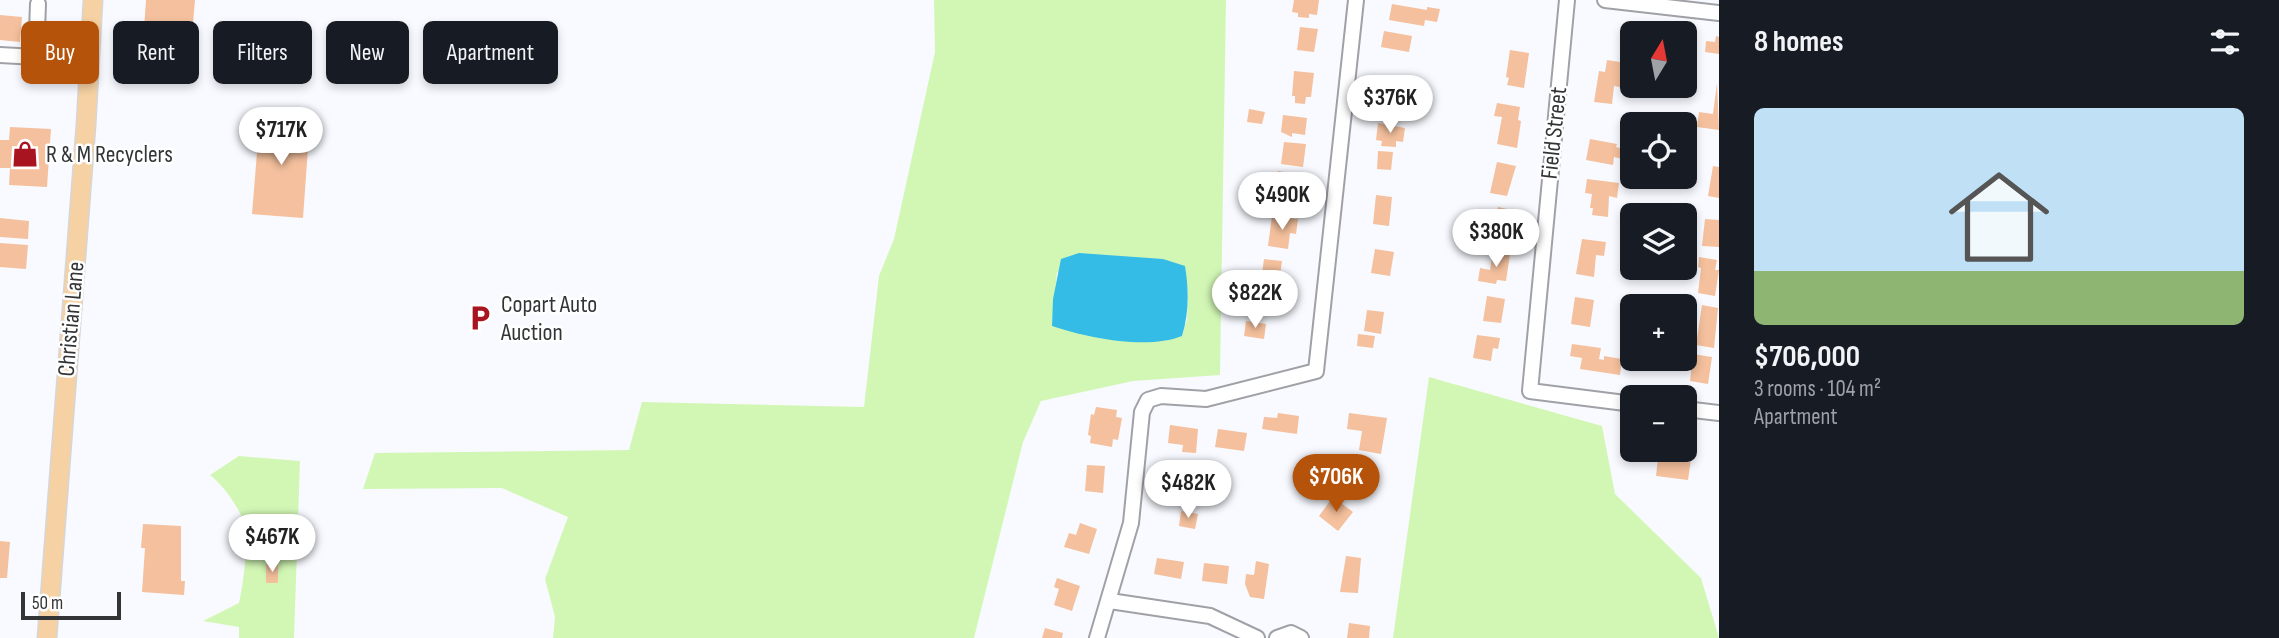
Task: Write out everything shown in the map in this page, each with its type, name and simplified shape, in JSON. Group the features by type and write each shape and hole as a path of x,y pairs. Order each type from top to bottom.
{"main road":[{"name":"Christian Lane","path":"92,21 93,0"},
{"name":"Christian Lane","path":"47,638 87,84"}],"street":[{"path":"1097,638 1131,523 1142,412 1148,400 1154,397 1206,399 1316,371 1356,0"},
{"name":"Field Street","path":"1567,0 1530,391 1536,394 1620,403"},
{"path":"1605,0 1719,13"},
{"path":"37,21 38,4"},
{"path":"0,55 21,56"},
{"path":"1697,410 1719,412"},
{"path":"1110,601 1210,616 1257,638"},
{"path":"1277,638 1291,633 1301,638"}],"green space":[{"path":"934,0 1226,0 1220,375 1133,381 1041,401 1023,442 974,638 553,638 555,617 545,579 568,517 502,488 363,489 375,453 629,450 642,402 864,407 879,276 894,239 935,52","holes":["1057,272 1188,289 1187,319 1182,336 1118,341 1052,326"]},
{"path":"1429,377 1602,426 1615,494 1701,578 1719,638 1393,638"},
{"path":"239,456 300,461 294,638 239,638 239,627 203,621 239,603 246,552 245,525 230,497 210,475"}],"water":[{"path":"1079,253 1163,259 1185,266 1188,302 1182,336 1152,342 1117,341 1052,326 1053,299 1061,259"}],"building":[{"path":"146,0 195,0 193,21 145,21"},
{"path":"1294,0 1319,0 1317,15 1309,14 1309,18 1298,17 1298,13 1292,12"},
{"path":"1392,4 1427,10 1427,7 1440,9 1437,22 1425,20 1424,26 1389,20"},
{"path":"0,15 22,17 20,42 0,40"},
{"path":"1300,27 1318,29 1314,52 1297,50"},
{"path":"1384,31 1412,36 1409,52 1381,47"},
{"path":"1716,36 1719,37 1719,54 1705,52 1706,41 1715,42"},
{"path":"1510,50 1529,53 1524,88 1507,85"},
{"path":"1607,60 1620,62 1620,87 1614,86 1612,104 1594,102 1599,71 1605,72"},
{"path":"1294,71 1314,73 1311,97 1306,97 1305,104 1295,103 1295,96 1292,96"},
{"path":"1717,83 1719,130 1697,127 1699,112 1713,114"},
{"path":"1384,89 1409,92 1407,102 1399,100 1396,118 1380,115"},
{"path":"1497,103 1520,107 1517,148 1497,144 1502,117 1494,116"},
{"path":"1249,109 1265,112 1262,124 1247,122"},
{"path":"1283,115 1307,118 1305,135 1292,133 1292,137 1281,132"},
{"path":"260,116 310,120 303,218 252,214"},
{"path":"1378,123 1405,128 1403,142 1396,141 1396,147 1381,146 1382,141 1376,140"},
{"name":"R & M Recyclers","path":"10,127 51,129 47,187 9,185 10,168 0,168 0,140 9,140"},
{"path":"1590,139 1617,144 1616,147 1620,148 1620,158 1614,157 1613,165 1586,160"},
{"path":"1284,142 1306,144 1303,167 1281,164"},
{"path":"1378,151 1393,152 1391,170 1377,169"},
{"path":"1497,162 1516,166 1507,196 1490,193"},
{"path":"1713,166 1719,167 1719,198 1708,196"},
{"path":"1278,171 1303,175 1298,209 1278,206 1280,194 1275,193"},
{"path":"1587,179 1619,183 1617,198 1609,196 1608,217 1592,215 1592,194 1585,193"},
{"path":"1376,195 1392,197 1389,226 1373,224"},
{"path":"1498,207 1507,209 1505,220 1512,221 1509,242 1491,239"},
{"path":"1272,216 1298,219 1296,234 1290,233 1288,249 1268,246"},
{"path":"0,218 29,221 28,239 0,237"},
{"path":"1705,219 1719,220 1719,247 1702,246"},
{"path":"1582,239 1606,242 1604,256 1596,255 1594,277 1576,274"},
{"path":"0,243 28,245 26,269 0,267"},
{"path":"1375,249 1394,252 1390,276 1371,273"},
{"path":"1493,251 1510,254 1506,281 1497,280 1496,284 1478,281 1480,268 1490,270"},
{"path":"1699,257 1717,260 1715,270 1719,270 1715,296 1698,293 1701,268 1698,267"},
{"path":"1264,259 1282,261 1279,282 1288,284 1284,311 1271,309 1273,299 1268,298 1270,282 1261,281"},
{"path":"1487,296 1505,299 1501,323 1483,321"},
{"path":"1575,297 1594,300 1590,327 1571,324"},
{"path":"1702,305 1718,308 1714,348 1697,345"},
{"path":"1367,310 1384,312 1381,334 1364,331"},
{"path":"1246,321 1266,324 1264,339 1244,336"},
{"path":"1358,334 1375,336 1373,348 1357,346"},
{"path":"1477,335 1500,338 1498,349 1493,348 1491,361 1473,358"},
{"path":"1572,344 1601,348 1599,359 1604,360 1604,356 1620,359 1620,375 1580,369 1582,358 1570,356"},
{"path":"1697,355 1712,357 1708,384 1690,381 1691,371 1697,371"},
{"path":"1096,407 1117,410 1116,417 1122,418 1118,440 1113,439 1112,447 1090,443 1091,436 1088,435 1091,414 1094,415"},
{"path":"1278,413 1299,416 1297,434 1262,429 1264,417 1277,418"},
{"path":"1349,413 1387,418 1381,454 1359,450 1362,431 1347,429"},
{"path":"1170,425 1198,429 1196,453 1182,452 1183,445 1168,443"},
{"path":"1218,429 1247,433 1244,451 1215,447"},
{"path":"1658,462 1691,462 1688,480 1656,476"},
{"path":"1087,465 1105,466 1103,493 1085,491"},
{"path":"1333,497 1353,512 1338,531 1319,516"},
{"path":"1181,511 1198,514 1195,529 1179,526"},
{"path":"1080,523 1097,529 1089,554 1064,547 1069,533 1076,535"},
{"path":"143,524 181,526 181,581 185,581 184,595 142,592 145,548 141,548"},
{"path":"0,541 10,542 7,578 0,578"},
{"path":"1346,556 1361,558 1358,593 1340,592"},
{"path":"1157,558 1184,562 1181,579 1154,574"},
{"path":"1256,561 1269,564 1264,599 1250,597 1245,584 1246,574 1254,575"},
{"path":"1204,563 1229,566 1227,584 1202,581"},
{"path":"266,564 278,564 278,583 266,583"},
{"path":"1057,578 1080,586 1072,611 1054,605 1059,589 1054,587"},
{"path":"1349,623 1370,626 1369,638 1347,638"},
{"path":"1045,628 1063,633 1062,638 1042,638"}],"place":[{"name":"R & M Recyclers","path":"25,154"},
{"name":"Copart Auto Auction","path":"480,318"}]}
